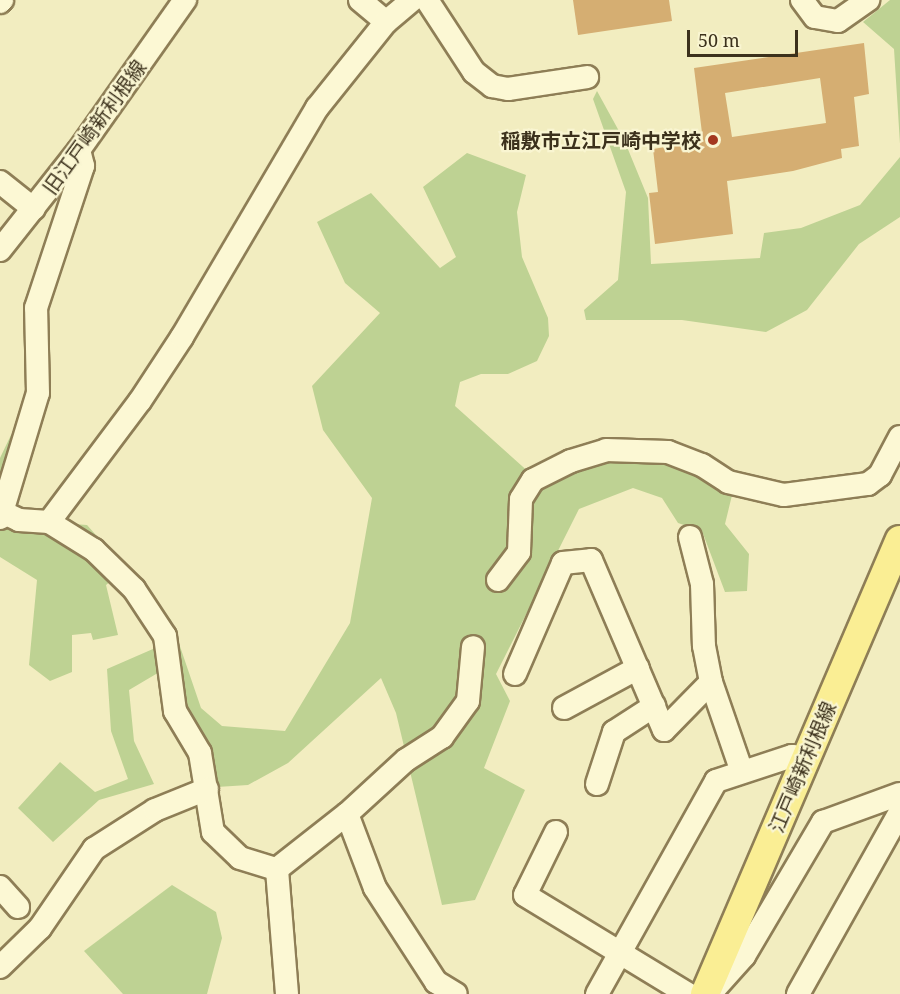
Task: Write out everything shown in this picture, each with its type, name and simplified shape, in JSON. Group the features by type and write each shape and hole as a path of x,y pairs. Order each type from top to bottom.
{"main road":[{"name":"江戸崎新利根線","path":"705,994 900,540"}],"street":[{"name":"旧江戸崎新利根線","path":"0,250 79,150 184,0"},
{"path":"360,0 386,22"},
{"path":"49,522 140,401 176,346 317,108 386,22 412,0"},
{"path":"428,0 474,72 492,86 508,89 587,77"},
{"path":"802,0 815,17 838,21 868,0"},
{"path":"79,150 83,166 36,308 38,393 1,515 19,520 49,522 94,550 134,589 165,636 176,711 200,753 213,832 240,858 277,869"},
{"path":"0,182 34,209"},
{"path":"498,580 519,552 521,499 532,480 571,461 606,450 668,452 702,465 728,482 784,495 868,484 880,475 900,437"},
{"path":"690,537 702,584 704,646 711,682 742,772"},
{"path":"515,674 563,563 591,560 664,730 711,682"},
{"path":"277,869 347,814 406,760 442,737 468,701 473,647"},
{"path":"564,708 638,668"},
{"path":"597,784 614,732 654,706"},
{"path":"597,994 716,781 792,756 806,758"},
{"path":"0,967 40,928 94,849 155,810 207,789"},
{"path":"710,994 744,956 823,822 900,794"},
{"path":"798,994 900,812"},
{"path":"347,814 375,888 436,982 456,994"},
{"path":"556,832 525,895 688,994"},
{"path":"277,869 287,994"},
{"path":"0,887 18,907"}],"green space":[{"path":"890,0 900,0 900,144 894,49 863,22"},
{"path":"597,91 625,142 648,198 651,264 760,258 764,233 801,228 860,205 900,157 900,217 859,244 807,310 766,332 682,320 586,320 584,310 618,280 626,192 593,99"},
{"path":"467,153 526,175 517,212 522,257 548,318 549,336 537,361 508,374 481,374 460,382 455,406 541,483 647,444 734,487 725,524 749,554 747,591 725,592 702,531 678,523 662,498 633,488 579,509 496,674 510,701 484,768 525,790 475,900 442,905 396,713 381,678 288,763 248,785 217,787 209,754 175,707 173,664 129,690 134,741 154,784 99,800 53,842 18,808 60,762 95,792 128,779 111,731 107,669 169,642 121,573 106,585 118,635 93,640 91,633 72,635 72,672 50,681 29,665 37,580 0,557 0,458 11,435 27,448 2,512 19,520 87,525 171,620 201,708 222,726 285,731 350,623 372,498 323,430 312,386 380,313 345,283 317,222 371,193 440,268 456,257 423,187"},
{"path":"172,885 216,912 222,938 207,994 123,994 84,951"}],"building":[{"path":"573,0 669,0 672,21 578,35"},
{"path":"864,43 869,94 854,97 859,146 841,149 842,158 793,171 727,181 733,234 655,244 649,193 658,192 653,149 703,141 694,68","holes":["820,78 826,123 732,137 725,93"]}],"place":[{"name":"稲敷市立江戸崎中学校","path":"713,140"}]}
